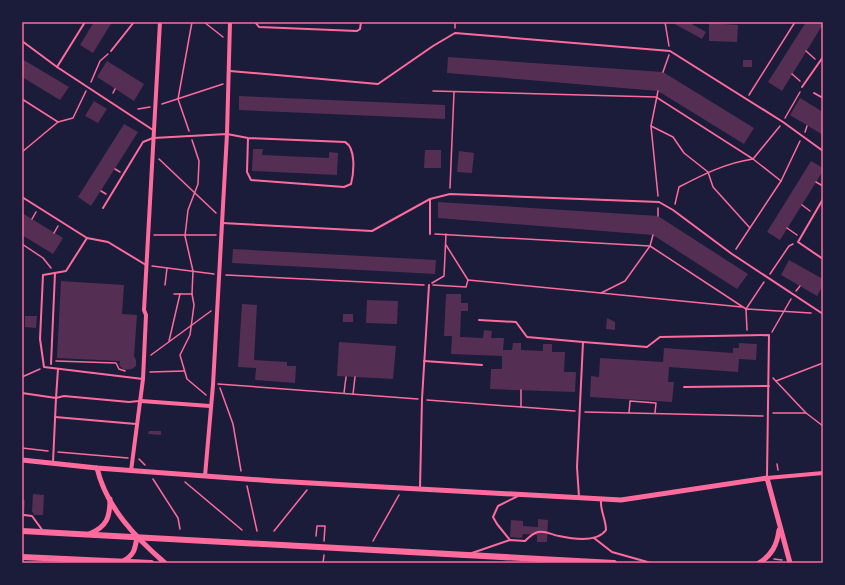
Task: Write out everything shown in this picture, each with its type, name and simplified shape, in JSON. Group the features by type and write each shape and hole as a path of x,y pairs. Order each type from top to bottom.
{"main road":[{"path":"22,531 614,563"},
{"path":"22,557 152,563"}],"street":[{"path":"131,470 143,379 146,265 160,22"},
{"path":"205,476 213,385 216,308 227,134 230,22"},
{"path":"140,401 210,406"},
{"path":"22,460 97,468 205,476 601,500 621,500 767,478 823,473"},
{"path":"97,468 99,478 119,515 137,537 165,563"},
{"path":"767,478 779,527 790,563"},
{"path":"89,534 102,528 106,524 110,515 110,498"},
{"path":"758,563 769,556 774,549 779,527"},
{"path":"121,562 129,558 135,552 137,537"}],"lane":[{"path":"57,67 85,22"},
{"path":"111,51 134,22"},
{"path":"255,22 258,27 357,31 360,29 361,22"},
{"path":"228,71 378,84 454,33 670,51 783,122 823,151"},
{"path":"22,41 57,67 153,130"},
{"path":"802,87 818,62 823,57"},
{"path":"814,93 823,98"},
{"path":"103,208 143,142 153,138 227,134 248,138 345,142 352,148 351,184 344,187 251,180 247,172 248,138"},
{"path":"222,223 372,231 430,199 450,194 659,202 673,210 767,278 823,314"},
{"path":"22,197 87,238 108,242 146,265"},
{"path":"430,199 430,234"},
{"path":"823,199 798,242 823,259"},
{"path":"87,238 66,271 43,275 40,339 44,367 143,379"},
{"path":"51,364 56,273"},
{"path":"420,489 422,399 429,285"},
{"path":"479,320 516,322 527,337 647,348 660,338 747,334 769,335 767,478"},
{"path":"579,498 577,467 583,342"},
{"path":"424,361 482,366"},
{"path":"53,463 58,369"},
{"path":"684,387 769,386"},
{"path":"22,393 56,398 64,396 129,402 140,401"},
{"path":"55,417 138,424"},
{"path":"510,540 493,517 498,506 518,496"},
{"path":"465,555 510,540 525,541 537,532 547,532 558,536 594,538 603,534 606,530 605,518 600,509 601,500"},
{"path":"24,515 32,516 44,532"},
{"path":"594,538 612,552 651,563"}],"path":[{"path":"192,22 178,98 199,161 196,195 188,210 185,236 193,271 192,294 194,305 192,324 180,355 187,379 197,389 211,398"},
{"path":"204,22 229,42"},
{"path":"747,99 795,22"},
{"path":"92,79 100,61 111,51"},
{"path":"806,51 818,62"},
{"path":"792,74 804,84"},
{"path":"138,109 154,106 228,82"},
{"path":"673,210 679,187 708,172 734,162 753,159 783,122 802,87"},
{"path":"22,152 58,122 73,118 88,88"},
{"path":"113,93 115,89"},
{"path":"433,91 656,97 753,159 781,181"},
{"path":"658,91 651,126 659,202 658,216"},
{"path":"450,194 454,92"},
{"path":"22,99 58,122"},
{"path":"651,126 673,137 684,153 708,172 713,187 750,228"},
{"path":"732,254 781,181 807,126"},
{"path":"152,152 222,218"},
{"path":"816,182 823,186"},
{"path":"802,205 814,214"},
{"path":"32,219 39,208"},
{"path":"54,233 61,222"},
{"path":"787,228 800,237"},
{"path":"430,234 650,246 746,309 815,314"},
{"path":"429,285 444,276 446,234"},
{"path":"601,293 625,281 650,246 653,234"},
{"path":"148,235 221,235"},
{"path":"747,334 746,309 789,246 798,242"},
{"path":"22,244 43,258 56,273"},
{"path":"146,265 218,274 466,287 468,280 446,245"},
{"path":"165,285 167,268"},
{"path":"468,280 743,307"},
{"path":"174,294 192,294"},
{"path":"169,341 180,294"},
{"path":"769,335 785,312 793,294"},
{"path":"143,361 216,308"},
{"path":"57,360 84,360 116,364 119,369 128,372"},
{"path":"776,382 823,363"},
{"path":"22,377 44,367"},
{"path":"143,372 184,371"},
{"path":"769,374 806,413 823,426"},
{"path":"344,394 346,377"},
{"path":"353,394 355,377"},
{"path":"213,385 218,384 422,399 580,412 760,417 775,413 806,413"},
{"path":"218,384 233,424 242,478"},
{"path":"521,390 521,407"},
{"path":"629,413 630,401 656,403 656,414"},
{"path":"22,448 141,460 178,518 180,529"},
{"path":"184,481 242,530"},
{"path":"274,531 314,483"},
{"path":"247,485 257,531"},
{"path":"373,541 400,495"},
{"path":"316,536 317,526 325,526"}],"building":[{"path":"94,22 112,22 93,53 80,45"},
{"path":"671,22 688,22 706,32 702,39"},
{"path":"806,22 823,22 823,24 782,91 768,82"},
{"path":"709,23 738,25 737,42 709,41"},
{"path":"448,57 663,72 754,128 744,144 658,91 447,73"},
{"path":"22,59 69,87 60,100 22,77"},
{"path":"743,60 752,60 752,67 743,67"},
{"path":"107,61 144,84 134,101 97,77"},
{"path":"239,96 445,105 445,119 239,110"},
{"path":"800,98 823,112 823,135 790,115"},
{"path":"94,101 107,109 98,123 85,116"},
{"path":"124,124 138,132 91,206 78,197"},
{"path":"253,149 263,149 262,155 329,158 329,152 338,153 337,175 252,171"},
{"path":"425,150 441,150 441,168 424,168"},
{"path":"459,151 474,153 472,173 457,172"},
{"path":"811,161 823,168 823,171 780,240 767,232"},
{"path":"438,202 658,216 748,274 737,289 653,235 438,218"},
{"path":"22,213 63,238 53,254 22,235"},
{"path":"233,249 436,260 435,274 232,263"},
{"path":"789,260 823,279 823,285 817,296 781,275"},
{"path":"61,281 124,285 122,314 137,315 134,356 136,366 132,369 124,370 119,365 120,361 57,358"},
{"path":"446,294 461,294 461,303 468,303 468,311 461,311 460,337 483,338 484,330 492,331 491,338 504,338 503,350 512,350 513,343 521,343 521,350 543,351 543,344 552,344 552,352 565,352 564,372 576,372 575,392 490,389 491,369 502,369 502,356 451,354 452,336 444,336"},
{"path":"367,300 398,301 397,324 366,323"},
{"path":"242,304 257,305 254,360 287,362 287,366 296,366 295,383 255,380 256,368 238,367"},
{"path":"343,314 353,314 353,322 343,322"},
{"path":"25,316 37,316 36,328 25,327"},
{"path":"607,318 615,322 615,330 606,329"},
{"path":"339,342 396,346 393,379 337,376"},
{"path":"739,343 757,344 756,360 739,359 738,372 669,367 668,382 674,382 672,402 590,397 591,376 599,377 600,358 663,362 664,348 733,353 733,348 739,348"},
{"path":"149,431 161,431 161,435 148,434"},
{"path":"33,494 44,495 43,515 34,515 32,511"},
{"path":"22,500 25,500 24,518 22,518"},
{"path":"538,519 548,520 547,542 537,542 537,535 523,534 522,538 510,537 511,520 523,521 523,526 538,527"}]}
